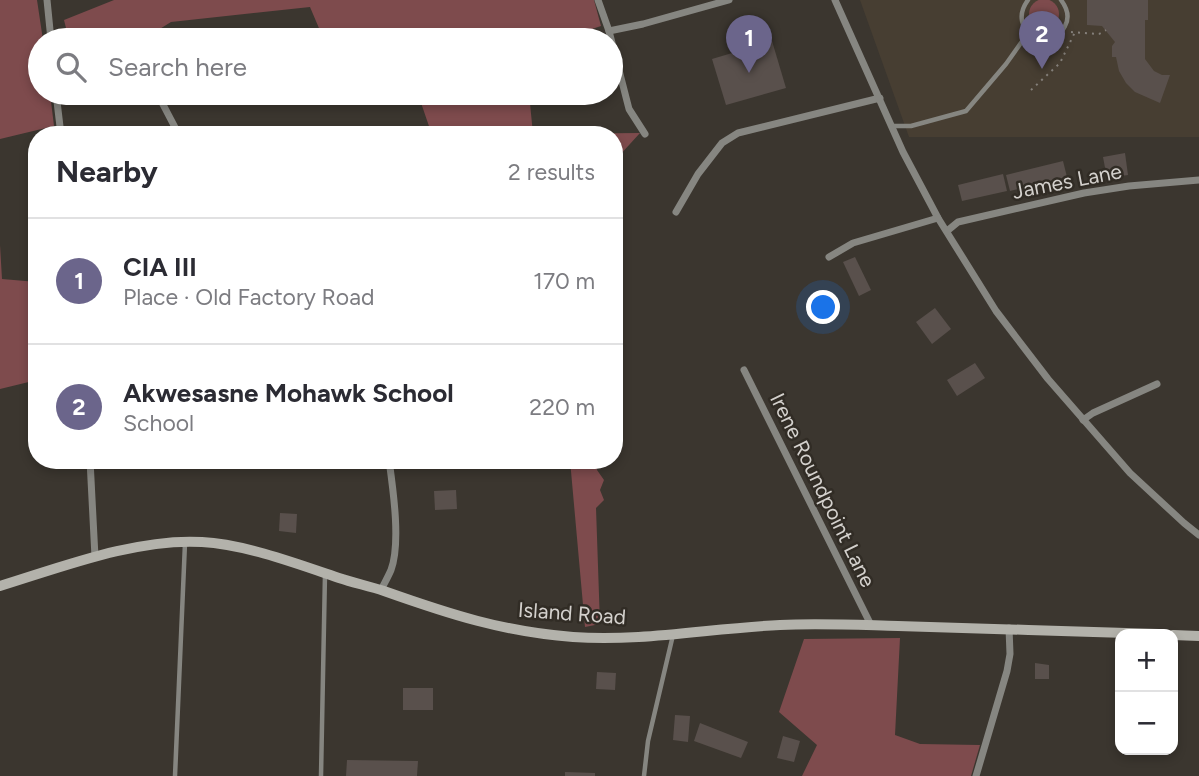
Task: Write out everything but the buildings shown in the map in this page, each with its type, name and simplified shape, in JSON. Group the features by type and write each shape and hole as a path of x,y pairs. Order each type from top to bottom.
{"street":[{"path":"47,0 50,28"},
{"path":"598,0 608,28"},
{"path":"623,28 729,0"},
{"path":"835,0 903,152 938,218 996,311 1048,379 1130,473 1199,535"},
{"path":"623,86 629,109 645,134"},
{"path":"676,212 698,174 722,143 738,133 880,98"},
{"path":"57,105 60,126"},
{"path":"163,105 174,126"},
{"name":"James Lane","path":"947,231 958,222 1052,199 1129,186 1199,180"},
{"path":"830,257 853,243 938,218"},
{"name":"Irene Roundpoint Lane","path":"744,370 871,625"},
{"path":"1083,420 1157,384"},
{"path":"90,469 95,557"},
{"path":"380,590 391,569 395,543 391,469"},
{"name":"Island Road","path":"0,586 95,557 136,548 169,542 202,542 237,547 459,617 537,633 576,637 616,638 780,625 1115,632"},
{"path":"976,776 1007,671 1010,653 1009,628"},
{"path":"1178,635 1199,636"}],"lane":[{"path":"1028,0 1021,12 1023,27 1034,37 1042,39 1057,36 1067,23 1068,15 1061,0"},
{"path":"892,126 911,126 966,111 1028,33"},
{"path":"175,776 185,542"},
{"path":"321,776 325,573"},
{"path":"644,776 648,741 673,634"}],"path":[{"path":"1063,31 1099,34 1106,30"},
{"path":"1031,90 1060,62 1075,32"}],"shaded area":[{"path":"1044,-1 1054,4 1059,14 1054,24 1044,29 1034,24 1029,14 1034,4"},
{"path":"0,0 37,0 41,28 28,28 28,105 51,105 54,126 28,126 28,132 0,139"},
{"path":"114,0 594,0 601,26 319,28 310,7 171,22 161,28 66,28 64,20"},
{"path":"860,0 1199,0 1199,137 909,137"},
{"path":"422,105 530,105 532,126 429,126"},
{"path":"623,133 640,133 623,152"},
{"path":"0,245 2,279 28,281 28,382 0,389"},
{"path":"571,469 597,469 604,480 600,490 604,500 596,508 600,624 585,627"},
{"path":"900,638 895,735 920,744 980,745 971,776 802,776 817,745 779,712 804,639"}],"place":[{"name":"Akwesasne Mohawk School","path":"1042,69"},
{"name":"CIA III","path":"749,73"}]}
